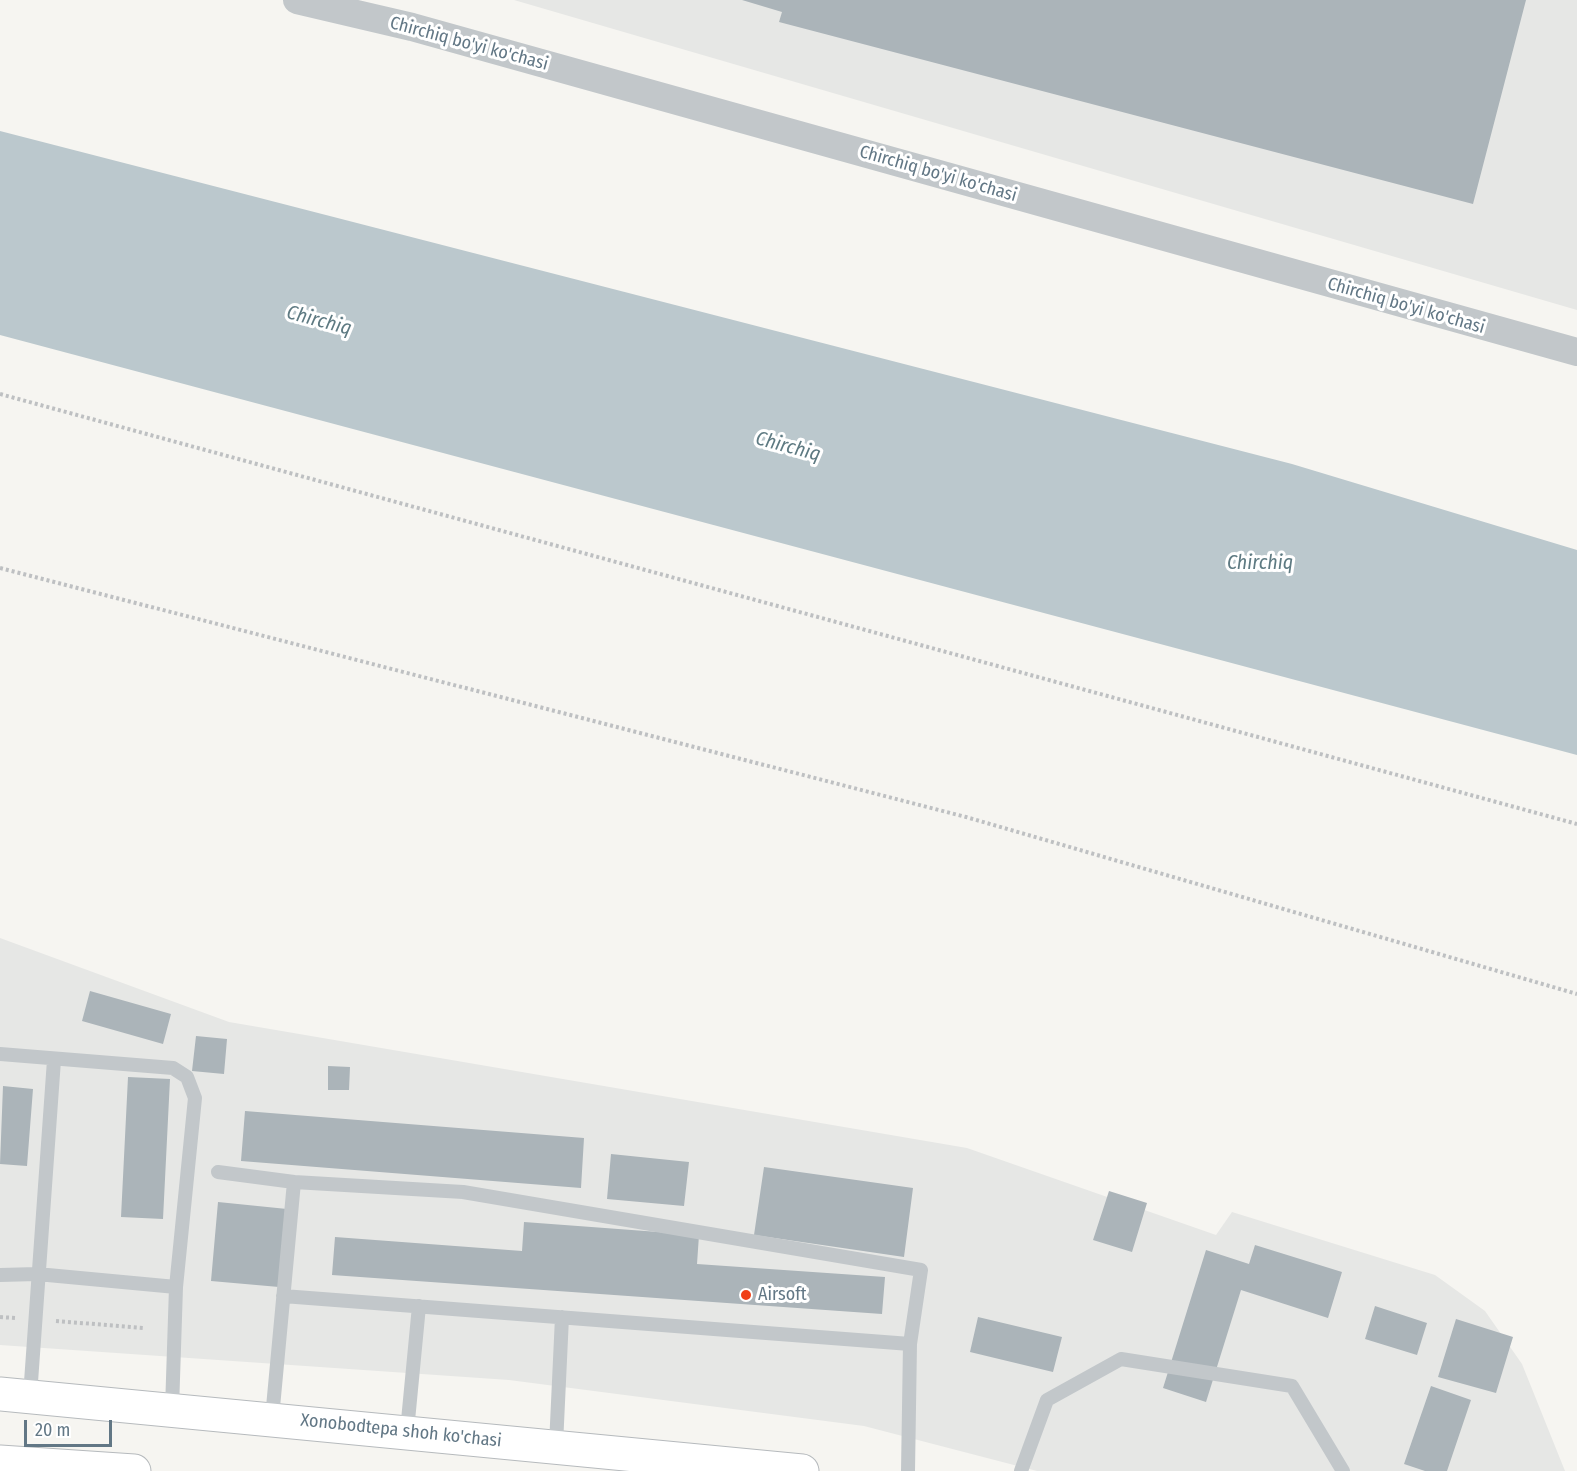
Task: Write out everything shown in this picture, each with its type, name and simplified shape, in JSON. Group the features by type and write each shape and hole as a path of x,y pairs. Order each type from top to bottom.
{"highway":[{"name":"Xonobodtepa shoh ko'chasi","path":"15,1395 172,1408 802,1471"},
{"path":"0,1462 134,1471"}],"street":[{"name":"Chirchiq bo'yi ko'chasi","path":"297,0 412,27 1577,352"}],"lane":[{"path":"0,1054 173,1068 187,1077 195,1098 176,1287 172,1408"},
{"path":"15,1395 37,1274 54,1060"},
{"path":"218,1172 294,1182 463,1192 921,1269 910,1344 908,1471"},
{"path":"272,1418 294,1182"},
{"path":"0,1275 37,1274 176,1287"},
{"path":"283,1296 910,1344"},
{"path":"407,1431 419,1306"},
{"path":"556,1446 562,1317"},
{"path":"1021,1471 1047,1400 1121,1359 1292,1386 1344,1471"}],"path":[{"path":"0,394 1577,824"},
{"path":"0,568 966,817 1577,994"},
{"path":"0,1317 22,1318"},
{"path":"44,1320 144,1328"}],"shaded area":[{"path":"514,0 1577,0 1577,310"},
{"path":"0,938 229,1022 967,1148 1216,1235 1232,1212 1435,1275 1485,1311 1522,1364 1565,1471 1037,1471 864,1426 509,1380 0,1345"}],"water":[{"name":"Chirchiq","path":"0,131 1292,464 1577,550 1577,755 0,335"}],"building":[{"path":"742,0 1526,0 1473,204 779,22 782,12"},
{"path":"90,991 171,1014 163,1044 82,1021"},
{"path":"196,1036 227,1039 224,1074 192,1071"},
{"path":"328,1066 350,1067 349,1090 328,1090"},
{"path":"128,1077 170,1079 163,1219 121,1217"},
{"path":"3,1086 33,1089 27,1166 0,1164"},
{"path":"245,1111 584,1138 581,1188 241,1161"},
{"path":"611,1154 689,1162 684,1206 607,1199"},
{"path":"764,1167 913,1188 904,1257 754,1235"},
{"path":"1109,1191 1147,1203 1132,1252 1093,1240"},
{"path":"218,1202 287,1209 279,1287 211,1281"},
{"path":"524,1222 699,1235 697,1264 885,1277 882,1314 332,1275 335,1237 522,1251"},
{"path":"1255,1245 1342,1272 1328,1318 1241,1290 1206,1402 1163,1388 1206,1250 1249,1264"},
{"path":"1375,1306 1427,1323 1417,1355 1365,1339"},
{"path":"978,1317 1062,1337 1053,1372 970,1352"},
{"path":"1456,1319 1513,1337 1496,1393 1438,1377"},
{"path":"1431,1386 1471,1400 1447,1471 1425,1471 1404,1464"}],"place":[{"name":"Airsoft","path":"746,1295"}]}
